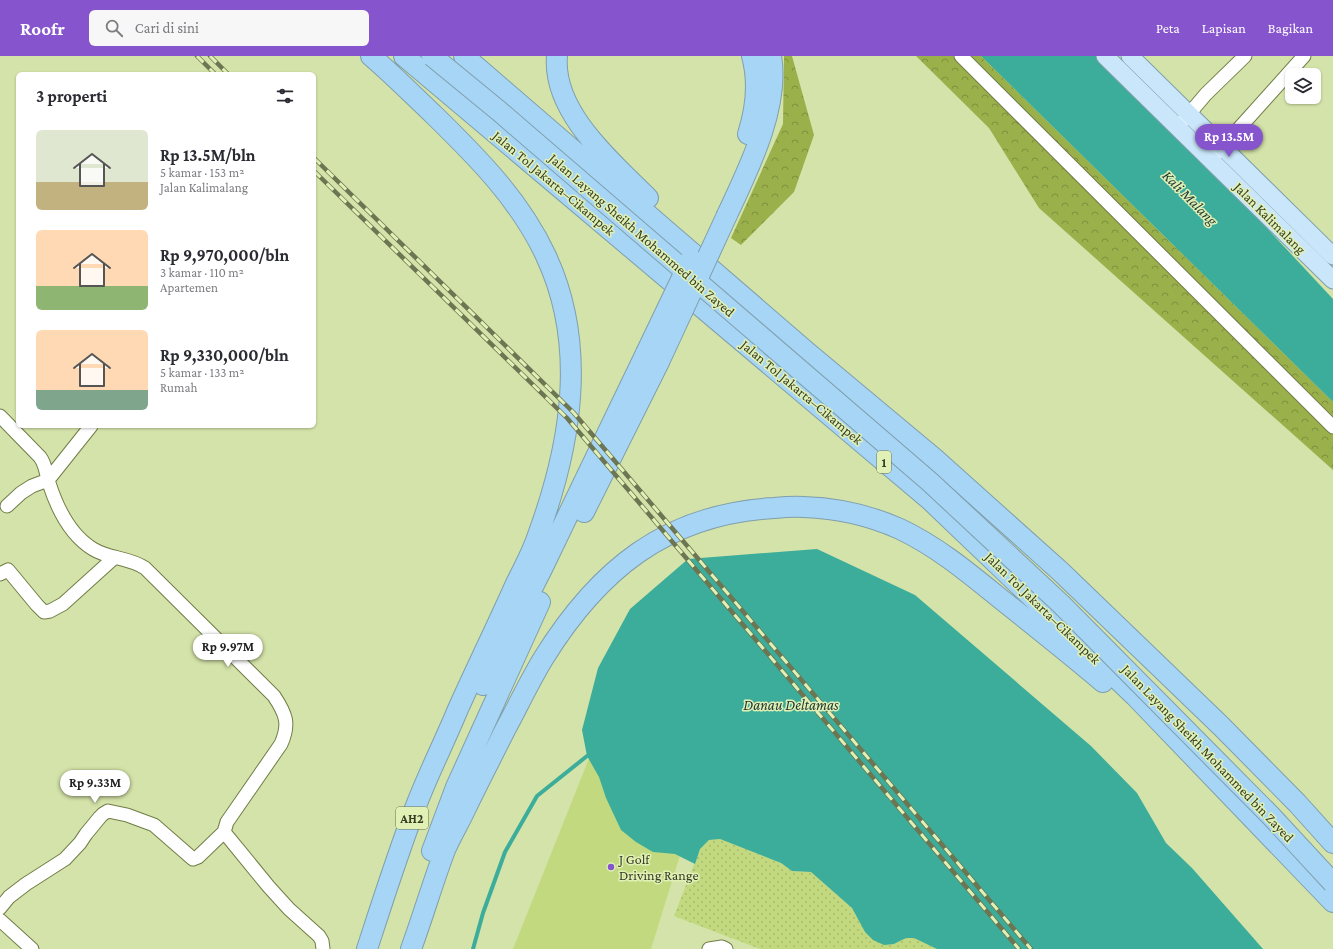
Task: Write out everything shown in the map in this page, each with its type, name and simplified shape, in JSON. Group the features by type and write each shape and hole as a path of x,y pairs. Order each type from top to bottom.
{"highway":[{"path":"372,56 478,158 504,188 520,211 544,251 555,279 562,300 570,343 570,397 559,470 538,538 472,693"},
{"name":"Jalan Tol Jakarta–Cikampek","path":"404,56 929,499 1084,647 1186,748 1333,902"},
{"name":"Jalan Layang Sheikh Mohammed bin Zayed","path":"432,56 505,116 930,482 1061,604 1271,816 1333,883"},
{"name":"Jalan Layang Sheikh Mohammed bin Zayed","path":"450,56 656,231 1058,586 1275,806 1333,868"},
{"path":"464,56 806,352 935,460 1060,571 1221,726 1297,803 1333,843"},
{"path":"557,56 558,79 564,96 577,120 605,155 649,200 814,339 911,428 925,444 935,460"},
{"path":"721,212 753,114 756,96 756,78 752,56"},
{"path":"397,949 456,787 652,357 721,212 745,176 765,122 770,102 773,81 773,65 771,56"},
{"path":"472,693 542,570 652,357"},
{"path":"411,949 446,849 488,763 542,660 590,594 604,580 632,557 654,543 701,521 759,509 801,506 842,512 885,523 919,538 948,557 974,577 1186,748"},
{"name":"AH2","path":"367,949 415,810 472,693"},
{"name":"AH2","path":"379,949 472,693"}],"main road":[{"name":"Jalan Kalimalang","path":"1105,56 1333,280"},
{"name":"Jalan Kalimalang","path":"1130,56 1333,256"}],"street":[{"path":"961,56 1333,427"},
{"path":"1178,127 1206,94 1245,56"},
{"path":"1211,160 1304,56"},
{"path":"0,416 45,464 48,480 68,524 84,542 108,556 132,561 145,568 274,696 282,707 286,718 285,736 281,744 227,822 224,832 198,857 192,859 154,825 127,815 108,811 100,817 80,843 65,859 26,884 9,898 0,908"},
{"path":"7,506 21,493 32,486 48,480 89,428"},
{"path":"0,574 8,570 37,606 44,612 50,611 63,604 115,557"},
{"path":"224,832 269,887 289,909 318,936 322,941 323,949"},
{"path":"0,920 32,949"},
{"path":"709,949 722,947 726,949"}],"green space":[{"path":"784,56 792,56 814,135 794,192 741,245 731,238 783,124"},
{"path":"916,56 981,56 1333,402 1333,470 1039,208 989,128"},
{"name":"J Golf Driving Range","path":"596,741 702,784 651,949 513,949"},
{"path":"720,839 781,863 792,871 811,872 852,908 865,932 894,944 906,938 914,938 937,949 760,949 674,916 700,849 709,840"}],"water":[{"name":"Kali Malang","path":"981,56 1105,56 1333,299 1333,402"},
{"name":"Danau Deltamas","path":"817,549 915,595 1091,746 1137,793 1166,843 1192,868 1263,949 937,949 914,938 906,938 894,944 884,945 873,940 865,932 852,908 811,872 792,871 781,863 720,839 709,840 700,849 695,864 675,854 653,852 636,842 621,830 606,798 599,777 587,756 582,730 598,668 630,609 688,559"}],"waterway":[{"path":"473,949 483,913 505,852 537,796 587,756 592,754"}],"railway":[{"path":"197,56 213,72"},
{"path":"210,56 226,72"},
{"path":"316,160 573,412 1031,949"},
{"path":"316,173 567,418 1019,949"}],"place":[{"name":"J Golf Driving Range","path":"611,867"}]}
